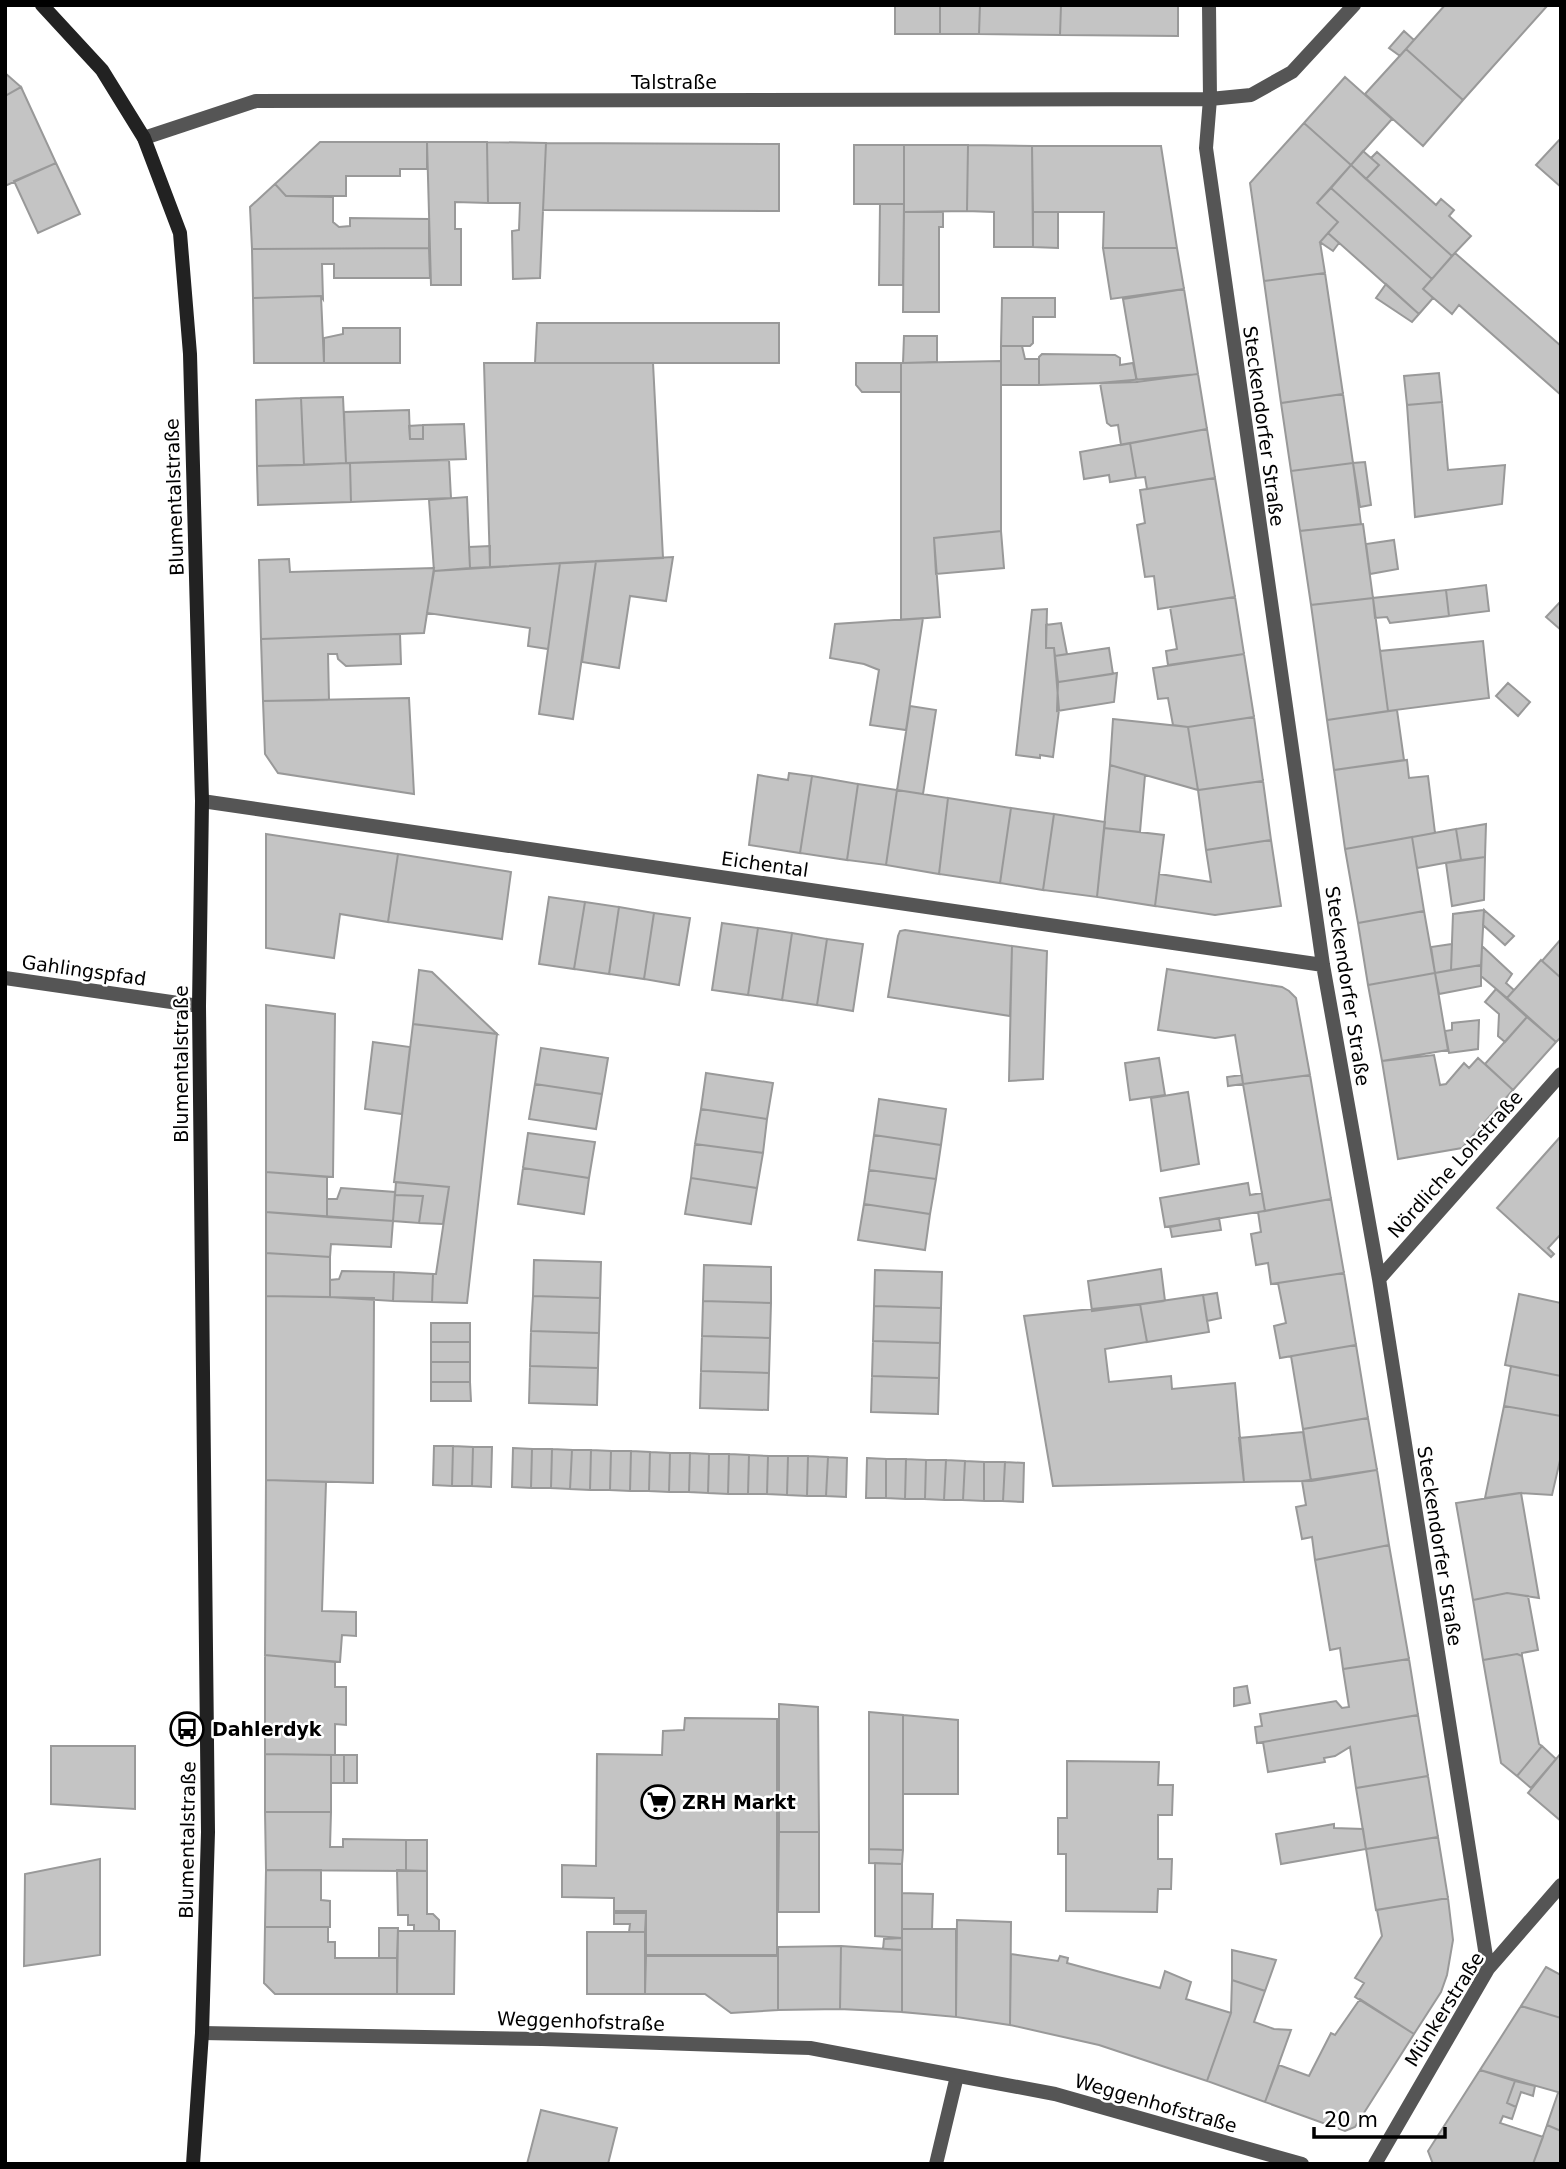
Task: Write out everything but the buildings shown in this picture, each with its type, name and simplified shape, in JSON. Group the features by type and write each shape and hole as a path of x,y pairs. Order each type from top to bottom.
{"main road":[{"name":"Blumentalstraße","path":"42,5 102,70 144,138 180,233 190,354 202,802 199,1006 208,1832 202,2034 193,2164"}],"street":[{"name":"Steckendorfer Straße","path":"1209,5 1210,99 1206,148 1323,965 1379,1279 1488,1969"},
{"name":"Talstraße","path":"144,138 256,101 1210,99 1251,95 1293,72 1354,5"},
{"name":"Eichental","path":"202,802 1323,965"},
{"name":"Gahlingspfad","path":"5,978 199,1006"},
{"name":"Nördliche Lohstraße","path":"1379,1279 1561,1074"},
{"name":"Münkerstraße","path":"1375,2164 1488,1969 1561,1885"},
{"name":"Weggenhofstraße","path":"202,2034 542,2039 810,2048 1055,2094 1302,2164"},
{"path":"936,2164 957,2076"}],"place":[{"name":"Dahlerdyk","path":"187,1729"},
{"name":"ZRH Markt","path":"658,1802"}]}
